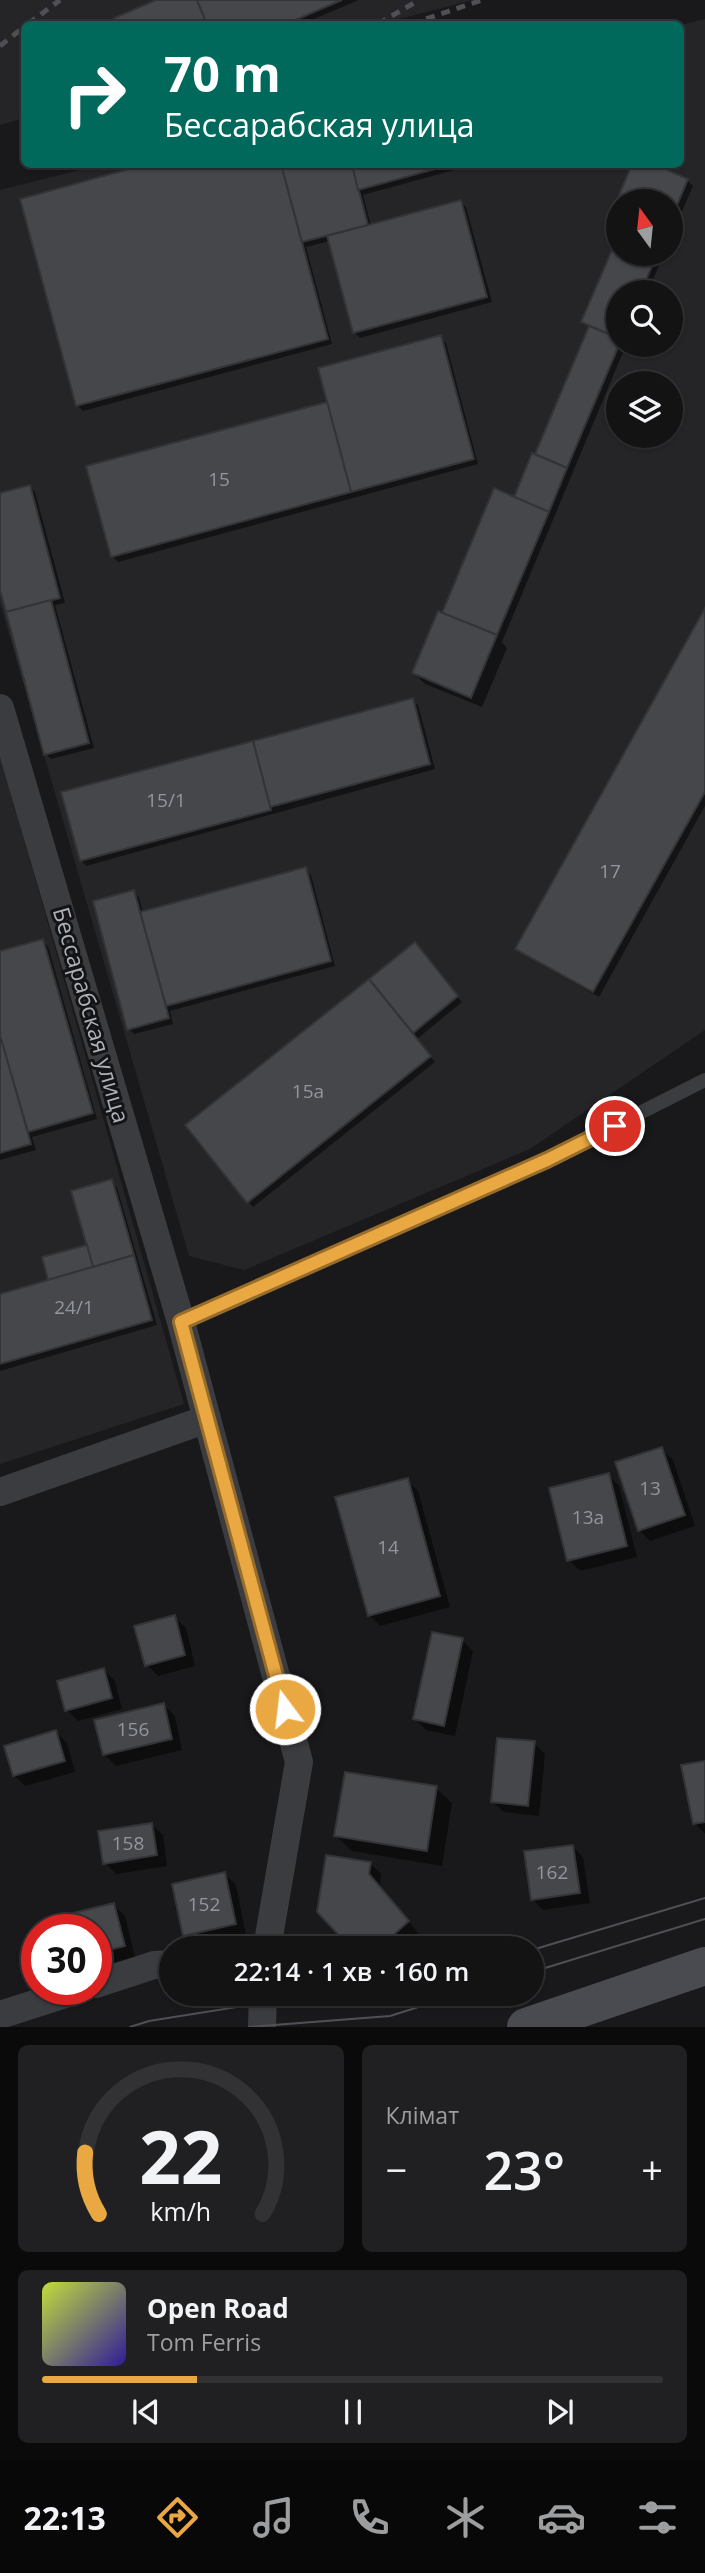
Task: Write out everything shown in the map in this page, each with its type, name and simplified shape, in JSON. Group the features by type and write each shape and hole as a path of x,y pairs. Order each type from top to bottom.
{"main road":[{"path":"526,2027 705,1966"}],"street":[{"name":"Бессарабская улица","path":"0,708 181,1322 299,1762 269,1936"},
{"path":"0,1492 207,1419"},
{"path":"112,1979 159,1965"},
{"path":"0,2015 31,2005"},
{"path":"262,2027 263,2006"}],"lane":[{"path":"181,1322 547,1160 705,1080"}],"shaded area":[{"path":"0,0 473,0 392,21 21,21 21,119 0,125"},
{"path":"705,19 705,1030 530,1149 244,1270 189,1256 0,603 0,190 88,168 684,168 684,24"},
{"path":"0,754 184,1404 0,1464"}],"building":[{"path":"156,0 197,0 206,21 115,21 114,18"},
{"path":"197,0 342,0 293,21 206,21"},
{"path":"132,168 282,168 328,339 76,406 20,199"},
{"path":"282,168 353,168 368,225 302,242"},
{"path":"353,168 439,168 358,190"},
{"path":"630,168 663,168 688,179 683,191 622,189"},
{"path":"461,200 487,297 353,333 327,236"},
{"path":"606,264 606,266 652,266 646,280 606,280 606,333 581,322"},
{"path":"589,326 606,333 606,357 614,357 567,468 535,454"},
{"path":"441,335 474,459 351,492 318,368"},
{"path":"327,402 351,492 111,557 86,466"},
{"path":"532,453 567,468 549,512 514,497"},
{"path":"30,485 60,598 6,612 0,590 0,493"},
{"path":"494,488 549,512 497,635 442,613"},
{"path":"51,600 89,743 44,755 6,612"},
{"path":"705,608 705,792 593,992 515,949"},
{"path":"438,611 497,635 471,698 412,673"},
{"path":"413,698 430,764 270,807 253,741"},
{"path":"253,741 271,810 80,861 61,792"},
{"path":"306,867 331,961 166,1006 140,912"},
{"path":"134,890 169,1018 127,1030 93,901"},
{"path":"43,939 93,1113 28,1132 0,1036 0,951"},
{"path":"415,942 458,996 413,1033 369,979"},
{"path":"369,979 431,1056 247,1203 185,1125"},
{"path":"2,1042 31,1144 0,1153 0,1043"},
{"path":"112,1179 134,1255 93,1267 71,1191"},
{"path":"87,1245 93,1267 48,1280 42,1257"},
{"path":"134,1255 152,1320 0,1364 0,1294"},
{"path":"662,1447 685,1515 638,1531 615,1462"},
{"path":"609,1473 627,1546 567,1561 549,1488"},
{"path":"408,1478 440,1596 368,1616 335,1497"},
{"path":"175,1615 185,1655 145,1666 134,1626"},
{"path":"432,1632 463,1638 444,1726 413,1719"},
{"path":"104,1668 112,1698 65,1711 57,1681"},
{"path":"164,1703 172,1739 103,1755 94,1720"},
{"path":"56,1730 65,1761 13,1776 4,1746"},
{"path":"497,1738 535,1741 528,1806 491,1802"},
{"path":"705,1761 705,1822 693,1824 681,1765"},
{"path":"345,1772 437,1786 427,1851 334,1836"},
{"path":"152,1823 157,1855 103,1864 98,1831"},
{"path":"573,1845 580,1893 531,1900 524,1851"},
{"path":"326,1855 371,1862 369,1874 409,1921 392,1936 340,1936 317,1912"},
{"path":"225,1872 236,1924 183,1936 172,1884"},
{"path":"114,1903 125,1946 112,1949 112,1914 69,1914"}],"tram line":[{"path":"544,1946 705,1898"},
{"path":"544,1968 705,1919"},
{"path":"130,2027 149,2021 244,2006"},
{"path":"249,2027 390,2016 422,2006"}],"railway":[{"path":"32,21 60,0"},
{"path":"383,21 419,0"},
{"path":"420,21 482,0"},
{"path":"0,46 21,29"}],"route":[{"path":"285,1709 181,1322 547,1160 615,1126"}]}
